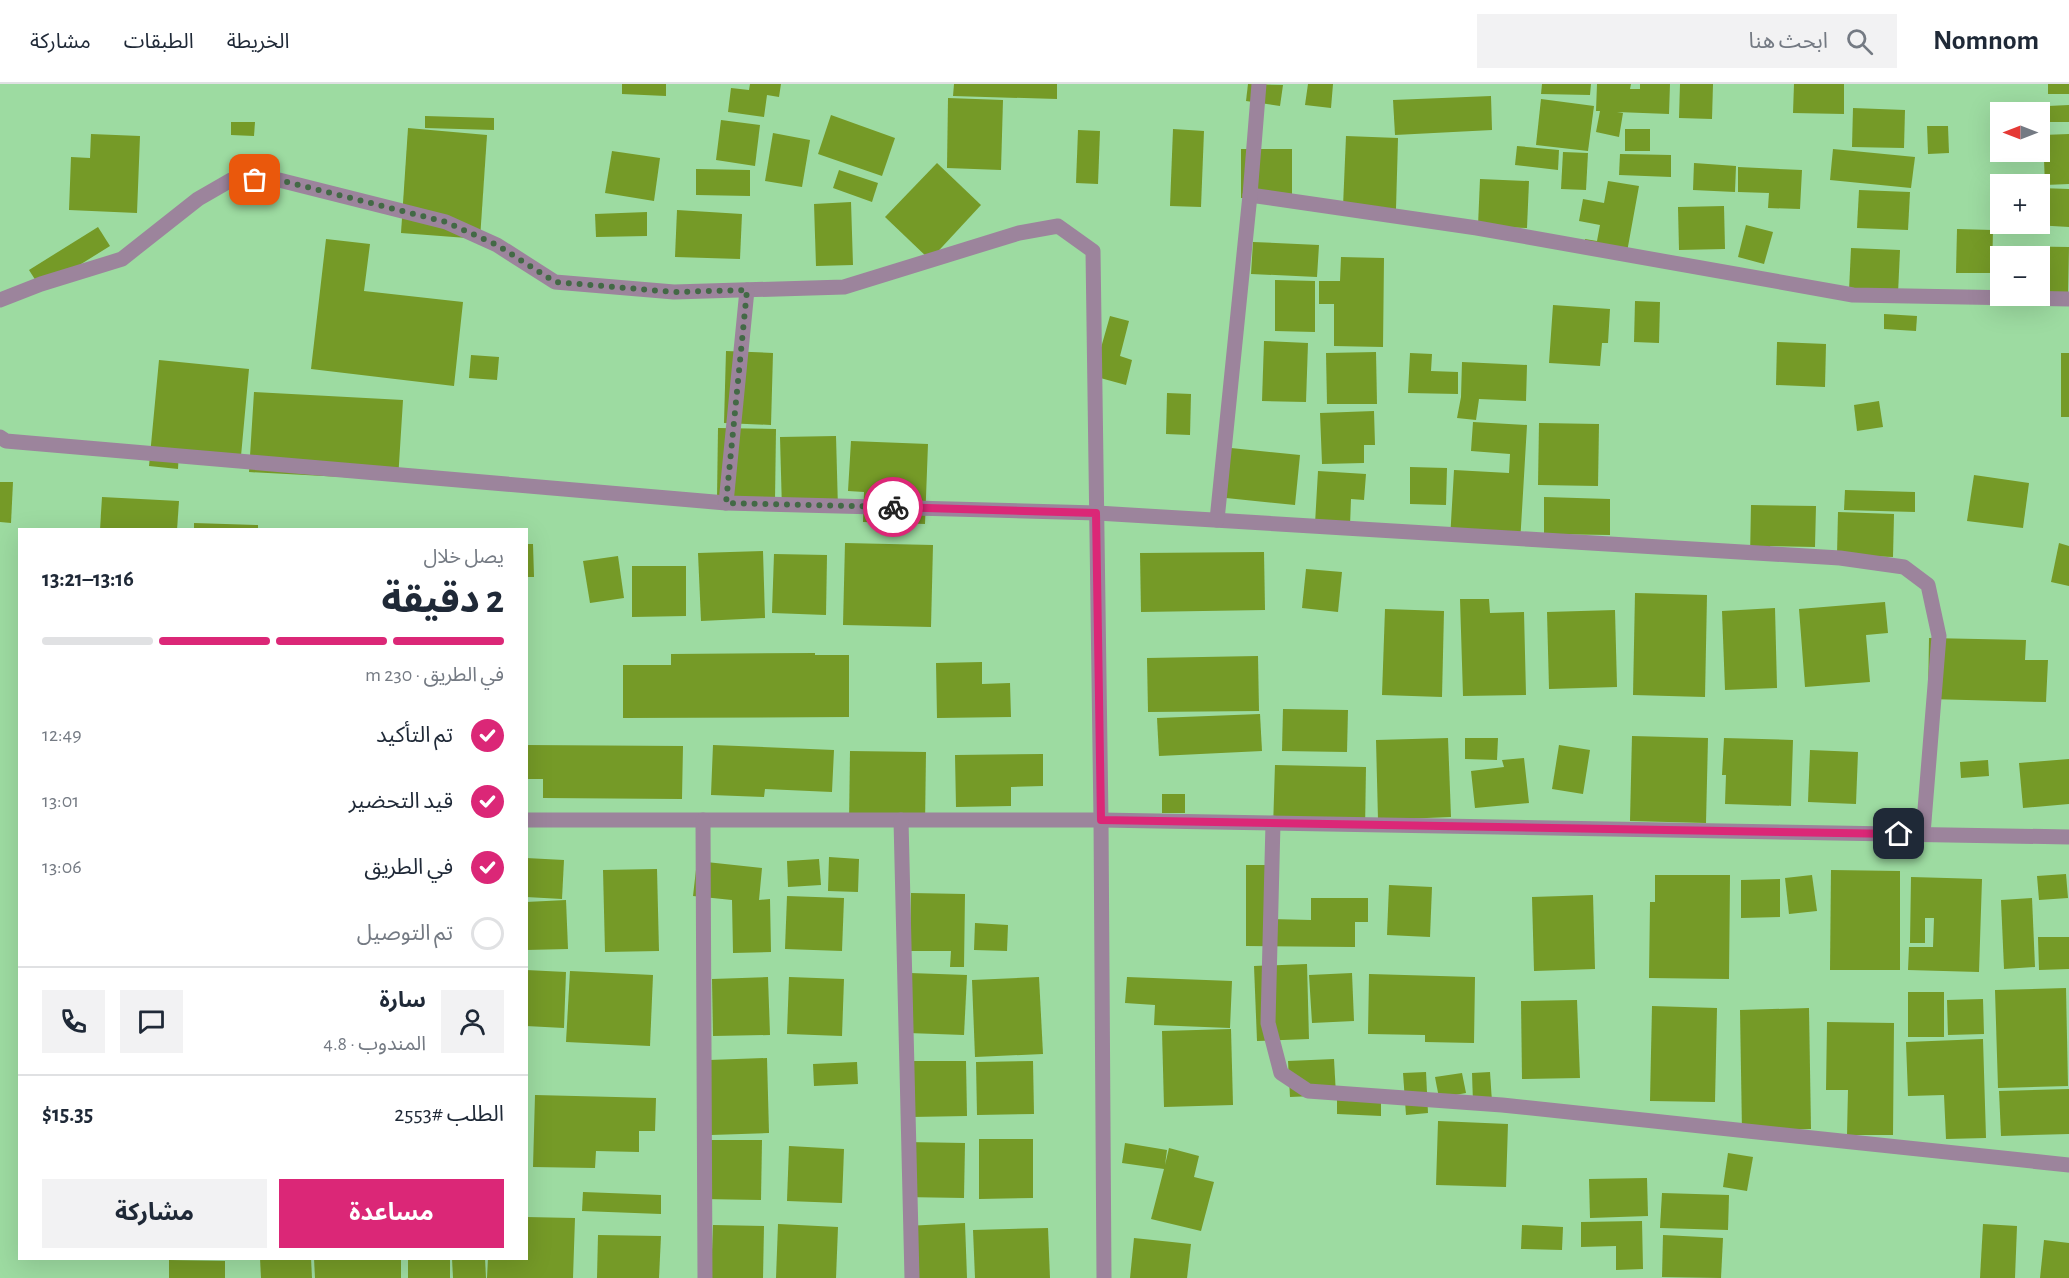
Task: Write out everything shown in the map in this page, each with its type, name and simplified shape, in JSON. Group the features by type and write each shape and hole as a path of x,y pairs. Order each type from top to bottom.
{"street":[{"path":"1217,520 1259,84"},
{"path":"0,300 41,284 122,259 198,199 231,180 279,180 446,222 497,245 555,282 674,292 844,287 1019,233 1058,226 1093,251 1101,820 1104,1278"},
{"path":"1250,195 1477,228 1853,295 2069,298"},
{"path":"726,503 747,290"},
{"path":"0,437 6,441 726,503 1096,513 1840,558 1904,567 1928,585 1939,636 1923,834"},
{"path":"528,820 1101,820 2069,837"},
{"path":"703,820 705,1278"},
{"path":"902,820 912,1278"},
{"path":"1273,823 1268,1023 1281,1073 1308,1090 1502,1105 2069,1165"}],"building":[{"path":"622,84 666,84 666,96 622,94"},
{"path":"750,84 781,84 779,97 767,95 764,117 728,112 731,88 749,90"},
{"path":"954,84 1057,84 1057,99 953,96"},
{"path":"1248,84 1283,85 1280,106 1246,101"},
{"path":"1308,84 1333,84 1331,108 1305,105"},
{"path":"1542,84 1591,84 1590,95 1541,94"},
{"path":"1597,84 1631,84 1630,89 1640,89 1640,84 1670,84 1669,114 1617,112 1623,113 1619,137 1596,132 1600,111 1596,111"},
{"path":"1680,84 1713,84 1712,119 1679,118"},
{"path":"1794,84 1844,84 1844,114 1793,113"},
{"path":"2048,84 2069,84 2069,94 2048,94"},
{"path":"1491,96 1492,130 1395,135 1393,100"},
{"path":"948,98 1003,100 1001,170 947,168"},
{"path":"1541,99 1594,106 1588,151 1536,145"},
{"path":"2069,105 2069,122 2050,122 2050,106"},
{"path":"1853,108 1905,110 1904,148 1852,147"},
{"path":"831,115 895,138 882,176 818,154"},
{"path":"425,116 494,118 494,130 425,128"},
{"path":"721,120 760,125 755,166 716,160"},
{"path":"231,122 255,122 254,136 231,135"},
{"path":"1927,126 1948,126 1949,153 1928,154"},
{"path":"408,128 487,135 480,239 401,233"},
{"path":"1173,129 1204,131 1201,207 1170,206"},
{"path":"1625,129 1650,129 1650,151 1625,151"},
{"path":"1078,130 1100,131 1098,184 1076,183"},
{"path":"773,133 810,140 802,187 765,181"},
{"path":"91,134 140,136 137,213 69,210 71,157 90,158"},
{"path":"2069,134 2069,184 2050,185 2050,174 2045,174 2044,162 2050,162 2050,135"},
{"path":"1346,136 1398,138 1396,209 1343,207"},
{"path":"1517,146 1559,150 1558,170 1515,165"},
{"path":"1241,149 1292,149 1292,198 1241,198"},
{"path":"1833,149 1915,157 1911,188 1830,180"},
{"path":"612,151 660,158 654,201 605,193"},
{"path":"1563,152 1588,153 1586,190 1561,189"},
{"path":"1620,154 1671,155 1671,177 1619,175"},
{"path":"937,163 981,205 930,260 885,217"},
{"path":"1694,163 1736,166 1735,192 1693,190"},
{"path":"1738,167 1802,170 1800,209 1768,208 1769,193 1738,192"},
{"path":"696,169 750,170 750,196 696,195"},
{"path":"839,170 878,183 872,202 833,188"},
{"path":"1480,179 1529,181 1527,228 1478,226"},
{"path":"1608,181 1639,186 1627,252 1585,245 1585,239 1597,241 1600,225 1579,221 1583,199 1604,203"},
{"path":"2050,188 2069,189 2069,227 2050,226"},
{"path":"1859,190 1910,192 1908,230 1857,228"},
{"path":"851,202 853,265 816,266 814,204"},
{"path":"1724,206 1725,249 1679,250 1678,207"},
{"path":"677,210 742,214 740,259 675,257"},
{"path":"647,212 647,236 596,237 595,214"},
{"path":"1746,225 1773,232 1764,264 1738,257"},
{"path":"98,227 110,246 41,289 29,270"},
{"path":"1957,229 1990,230 1990,234 1993,234 1993,246 1990,246 1990,273 1956,273"},
{"path":"326,239 370,244 364,291 463,302 454,386 311,369"},
{"path":"1253,242 1319,245 1317,277 1251,274"},
{"path":"2050,247 2069,247 2068,296 2050,295"},
{"path":"1851,248 1900,250 1898,294 1849,291"},
{"path":"1341,257 1384,258 1383,347 1334,346 1334,304 1319,304 1319,281 1340,281"},
{"path":"1275,280 1315,281 1315,332 1275,331"},
{"path":"1635,301 1660,302 1659,343 1634,342"},
{"path":"1553,305 1610,309 1608,343 1602,343 1600,366 1549,363"},
{"path":"1884,314 1917,316 1916,331 1884,329"},
{"path":"1110,316 1129,321 1120,356 1132,360 1126,385 1093,376"},
{"path":"1264,341 1308,343 1306,402 1262,401"},
{"path":"1777,342 1826,344 1825,387 1776,385"},
{"path":"726,351 773,353 771,425 724,423"},
{"path":"1376,352 1377,404 1327,404 1326,353"},
{"path":"1410,353 1432,354 1431,371 1458,372 1458,394 1408,393"},
{"path":"2061,353 2069,353 2069,417 2061,417"},
{"path":"471,355 499,357 497,380 469,378"},
{"path":"159,360 249,369 241,456 179,450 178,469 149,466"},
{"path":"1462,362 1527,365 1526,401 1479,399 1476,420 1457,418 1461,397"},
{"path":"254,392 403,400 398,480 249,472"},
{"path":"1167,393 1191,394 1190,435 1166,434"},
{"path":"1879,401 1883,427 1857,431 1854,405"},
{"path":"1374,411 1375,445 1364,445 1364,463 1322,464 1320,413"},
{"path":"1473,422 1527,425 1520,544 1450,540 1454,470 1509,473 1510,454 1471,451"},
{"path":"1539,423 1599,424 1598,486 1538,485"},
{"path":"718,428 776,429 775,500 717,499"},
{"path":"836,436 838,509 782,510 780,437"},
{"path":"851,441 928,444 925,524 863,522 864,492 848,491"},
{"path":"1231,448 1300,455 1295,505 1226,498"},
{"path":"1410,467 1447,468 1446,505 1410,504"},
{"path":"1318,471 1366,474 1364,500 1351,499 1350,526 1315,524"},
{"path":"1974,475 2029,483 2023,528 1967,521"},
{"path":"0,482 13,482 11,523 0,522"},
{"path":"1845,490 1915,492 1915,512 1844,510"},
{"path":"102,497 179,501 177,528 100,528"},
{"path":"1544,497 1610,499 1610,535 1544,534"},
{"path":"1751,505 1816,506 1815,547 1770,546 1769,560 1750,559"},
{"path":"1838,512 1894,514 1893,557 1837,555"},
{"path":"194,523 258,525 258,528 194,528"},
{"path":"845,543 933,545 931,627 843,625"},
{"path":"2059,543 2069,546 2069,586 2051,582"},
{"path":"528,544 533,544 534,577 528,577"},
{"path":"763,551 765,618 701,621 698,553"},
{"path":"1264,552 1265,610 1141,612 1140,553"},
{"path":"774,554 827,555 826,615 772,613"},
{"path":"618,556 624,598 590,603 583,561"},
{"path":"632,566 686,566 686,616 632,617"},
{"path":"1306,569 1342,572 1338,612 1302,608"},
{"path":"1635,593 1707,595 1705,697 1633,695"},
{"path":"1460,599 1489,599 1490,613 1524,612 1526,695 1463,696"},
{"path":"1885,602 1888,633 1866,635 1870,682 1805,687 1799,609"},
{"path":"1775,608 1777,688 1725,690 1722,611"},
{"path":"1385,609 1444,611 1442,697 1382,695"},
{"path":"1615,610 1617,687 1549,689 1547,612"},
{"path":"1929,638 2026,640 2025,660 2048,660 2046,702 1928,699"},
{"path":"815,653 815,655 849,655 849,717 623,718 623,665 671,665 671,654"},
{"path":"1258,656 1259,711 1148,712 1147,658"},
{"path":"982,662 982,684 1010,683 1011,717 937,718 936,663"},
{"path":"1283,709 1348,710 1347,752 1282,751"},
{"path":"1260,714 1262,751 1159,756 1157,718"},
{"path":"1632,736 1708,738 1706,823 1630,821"},
{"path":"1448,738 1451,817 1378,820 1376,740"},
{"path":"1465,738 1498,738 1497,760 1465,759"},
{"path":"1724,738 1793,740 1791,806 1725,804 1726,775 1722,775"},
{"path":"528,745 683,746 682,799 543,798 543,779 528,779"},
{"path":"713,745 834,750 832,792 765,789 764,797 711,795"},
{"path":"1559,745 1590,750 1583,794 1552,789"},
{"path":"1810,750 1858,752 1856,804 1808,802"},
{"path":"850,751 926,752 925,825 849,824"},
{"path":"1043,754 1043,786 1011,787 1011,806 956,807 955,755"},
{"path":"1524,758 1529,803 1475,808 1471,771 1504,767 1502,760"},
{"path":"2069,759 2069,804 2023,808 2019,763"},
{"path":"1988,760 1989,776 1961,778 1960,762"},
{"path":"1275,765 1366,767 1365,830 1273,828"},
{"path":"1162,794 1185,794 1185,813 1162,813"},
{"path":"829,857 859,859 858,892 828,891"},
{"path":"528,858 564,860 562,899 528,897"},
{"path":"819,859 821,885 788,887 787,861"},
{"path":"697,861 762,868 759,900 770,899 771,952 733,953 732,900 693,896"},
{"path":"1246,865 1271,865 1270,919 1311,920 1311,898 1368,898 1368,922 1355,922 1355,947 1246,946"},
{"path":"657,869 659,951 605,952 603,870"},
{"path":"1831,870 1900,871 1900,970 1830,970"},
{"path":"2066,874 2068,898 2039,900 2037,876"},
{"path":"1655,875 1730,875 1729,979 1649,978 1650,902 1655,902"},
{"path":"1812,875 1817,911 1789,914 1785,878"},
{"path":"1911,877 1982,879 1979,972 1908,970 1909,947 1933,947 1934,918 1925,918 1925,943 1910,943"},
{"path":"1780,879 1780,917 1741,918 1741,880"},
{"path":"1389,885 1432,887 1430,937 1387,935"},
{"path":"911,893 965,894 964,967 950,967 951,951 910,951"},
{"path":"1593,895 1595,969 1534,971 1532,897"},
{"path":"787,896 844,898 842,951 785,949"},
{"path":"2032,898 2035,967 2004,969 2001,900"},
{"path":"566,900 568,949 528,950 528,902"},
{"path":"975,923 1008,925 1007,951 974,950"},
{"path":"2038,937 2069,937 2069,969 2039,970"},
{"path":"1307,964 1309,1039 1257,1041 1254,966"},
{"path":"528,970 566,972 564,1028 528,1026"},
{"path":"570,971 653,975 650,1046 566,1042"},
{"path":"910,973 967,975 964,1035 908,1033"},
{"path":"1352,973 1354,1021 1312,1023 1309,975"},
{"path":"1369,974 1475,977 1474,1043 1425,1042 1425,1035 1368,1034"},
{"path":"768,977 770,1035 713,1036 712,979"},
{"path":"789,977 844,979 842,1036 787,1034"},
{"path":"1039,977 1043,1054 975,1057 972,980"},
{"path":"1127,977 1232,981 1230,1028 1154,1025 1155,1005 1125,1003"},
{"path":"2066,988 2068,1086 1998,1088 1995,990"},
{"path":"1908,992 1944,992 1944,1037 1908,1037"},
{"path":"1983,999 1984,1034 1948,1035 1947,1000"},
{"path":"1577,1000 1580,1078 1522,1079 1521,1001"},
{"path":"1652,1006 1717,1008 1715,1102 1650,1101"},
{"path":"1809,1008 1811,1129 1742,1131 1740,1010"},
{"path":"1827,1022 1894,1023 1893,1135 1847,1135 1848,1090 1826,1090"},
{"path":"1231,1029 1233,1105 1164,1107 1162,1031"},
{"path":"1983,1039 1986,1138 1946,1139 1944,1095 1908,1096 1906,1042"},
{"path":"767,1058 769,1133 711,1135 709,1060"},
{"path":"1334,1059 1336,1095 1290,1097 1288,1061"},
{"path":"910,1061 966,1061 967,1116 911,1117"},
{"path":"1033,1061 1034,1114 977,1115 976,1062"},
{"path":"857,1062 858,1084 814,1086 813,1064"},
{"path":"1426,1072 1428,1113 1406,1115 1403,1073"},
{"path":"1490,1072 1492,1102 1473,1103 1472,1073"},
{"path":"1462,1073 1466,1093 1439,1098 1435,1077"},
{"path":"2069,1089 2069,1134 2001,1136 1999,1091"},
{"path":"535,1095 656,1098 655,1131 639,1131 639,1152 596,1151 595,1168 533,1167"},
{"path":"1337,1100 1381,1102 1381,1116 1337,1114"},
{"path":"1438,1121 1508,1124 1506,1187 1436,1185"},
{"path":"979,1139 1033,1139 1033,1198 979,1199"},
{"path":"703,1140 762,1140 761,1200 702,1199"},
{"path":"905,1142 965,1143 964,1198 903,1197"},
{"path":"1125,1143 1167,1150 1165,1165 1169,1148 1199,1156 1194,1177 1214,1182 1201,1231 1151,1219 1164,1169 1122,1163"},
{"path":"789,1146 844,1149 842,1203 787,1201"},
{"path":"1728,1153 1753,1157 1747,1191 1723,1187"},
{"path":"1647,1178 1648,1216 1590,1218 1589,1179"},
{"path":"583,1192 661,1195 661,1214 582,1211"},
{"path":"1662,1193 1729,1195 1728,1230 1660,1228"},
{"path":"528,1217 575,1218 573,1278 487,1278 488,1260 528,1260"},
{"path":"1642,1221 1643,1269 1616,1270 1616,1246 1581,1247 1581,1222"},
{"path":"965,1223 967,1278 908,1278 906,1226"},
{"path":"778,1224 838,1227 836,1278 776,1278"},
{"path":"1983,1224 2017,1226 2015,1278 1980,1278"},
{"path":"713,1225 764,1226 763,1278 711,1278"},
{"path":"1522,1225 1563,1227 1562,1250 1521,1249"},
{"path":"1048,1228 1050,1278 975,1278 973,1230"},
{"path":"598,1235 661,1236 659,1278 597,1278"},
{"path":"1663,1235 1723,1238 1721,1278 1662,1277"},
{"path":"1134,1238 1191,1244 1187,1278 1130,1278"},
{"path":"2044,1240 2069,1243 2069,1278 2040,1278"},
{"path":"169,1260 225,1261 225,1278 169,1278"},
{"path":"260,1260 311,1260 312,1278 261,1278"},
{"path":"314,1260 401,1260 401,1278 315,1278"},
{"path":"408,1260 450,1260 450,1278 408,1278"},
{"path":"452,1260 485,1260 486,1278 453,1278"}],"way so far":[{"path":"255,180 279,180 446,222 497,245 555,282 674,292 747,290 726,503 893,507"}],"route":[{"path":"893,507 1096,513 1101,820 1899,834"}]}
